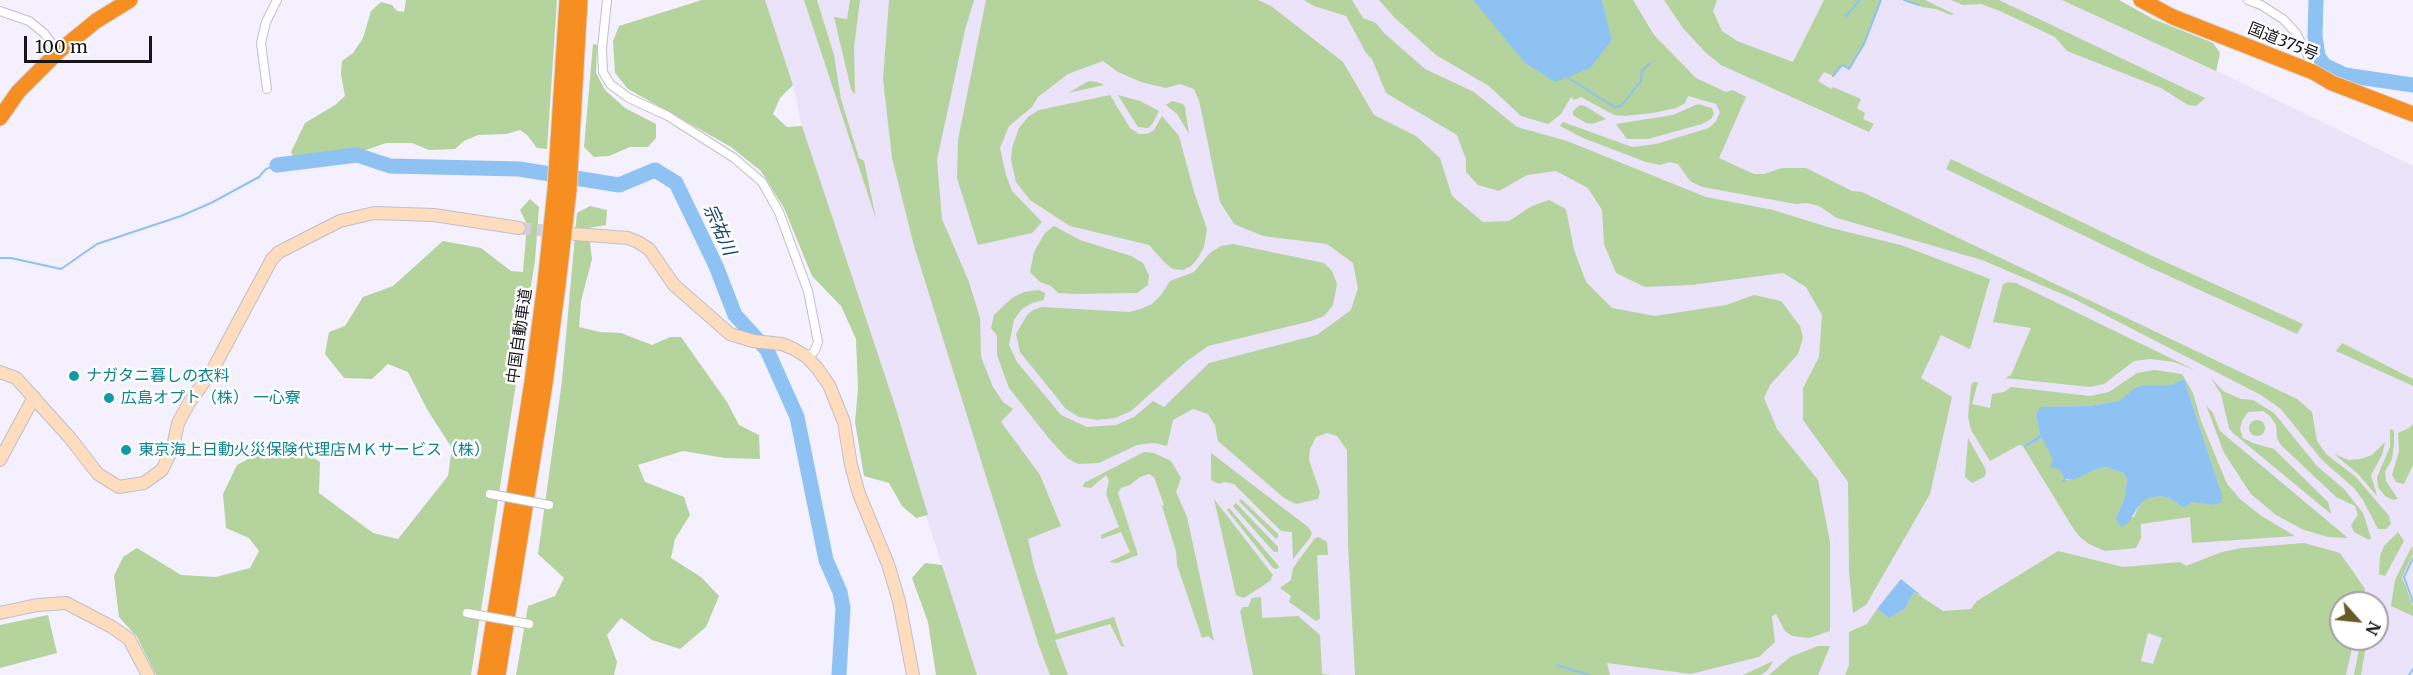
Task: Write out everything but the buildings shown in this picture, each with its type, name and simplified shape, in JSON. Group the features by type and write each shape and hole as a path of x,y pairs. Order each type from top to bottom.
{"highway":[{"name":"中国自動車道","path":"564,158 567,0"},
{"name":"中国自動車道","path":"498,675 545,384 580,0"},
{"name":"国道375号","path":"2141,0 2174,17 2313,72 2331,83 2413,114"},
{"path":"0,118 18,92 58,52 122,3"},
{"name":"中国自動車道","path":"485,675 562,190"}],"street":[{"path":"267,89 261,44 266,22 277,0"},
{"path":"607,0 603,72 609,84 629,98 668,116 734,158 762,182 779,212 808,291 818,342 814,352 807,357"},
{"path":"2248,0 2261,5 2283,19 2296,33 2308,56 2313,72"},
{"path":"0,11 29,21 44,33 58,52"},
{"path":"0,372 16,378 98,474 119,487 144,483 162,470 173,447 178,423 183,413 213,369 272,259 279,252 340,221 374,213 434,215 519,228"},
{"path":"575,234 628,238 638,242 649,249 674,285 730,334 794,349 807,357 829,385 837,402 859,494 888,564 899,601 913,675"},
{"path":"0,460 34,397"},
{"path":"490,494 549,505"},
{"path":"0,613 38,604 66,603 112,627 129,639 148,675"},
{"path":"467,613 529,624"}],"shaded area":[{"path":"765,0 2119,0 2153,19 2213,43 2220,53 2217,71 2413,166 2413,675 977,675 802,126 793,85"}],"green space":[{"path":"406,0 557,0 547,149 537,148 520,130 506,134 478,135 464,141 455,149 429,150 412,143 386,143 363,151 293,156 291,152 305,123 335,105 345,96 341,75 342,61 353,53 363,38 371,11 381,2 392,5 397,11 404,12"},
{"path":"702,0 765,0 793,85 780,98 773,114 787,127 802,126 895,406 928,515 916,518 902,506 889,483 864,476 855,422 858,389 856,339 841,306 812,276 784,208 761,171 731,147 628,89 615,73 613,41 619,26"},
{"path":"804,0 817,0 834,55 841,99 859,158 864,161 876,219"},
{"path":"850,0 860,0 854,47 855,95 851,89 834,17 847,19"},
{"path":"889,0 974,0 965,30 937,160 942,219 969,282 980,318 981,357 993,387 1003,402 1013,409 1001,422 1040,475 1061,526 1028,539 1034,567 1056,634 1114,617 1124,647 1121,646 1110,624 1055,640 1068,675 1050,675 1039,646 914,246 892,158 883,79"},
{"path":"986,0 1258,0 1271,6 1343,62 1374,115 1416,136 1440,158 1452,196 1483,222 1509,221 1532,206 1549,200 1566,209 1574,250 1586,282 1612,308 1655,316 1726,305 1754,295 1781,301 1800,326 1803,338 1798,354 1770,385 1764,398 1777,429 1818,480 1830,542 1830,631 1809,638 1792,636 1785,631 1776,614 1772,616 1775,642 1759,657 1691,674 1607,663 1610,675 1355,675 1348,544 1347,450 1337,436 1327,433 1316,437 1310,449 1309,460 1320,492 1318,499 1296,504 1284,498 1218,441 1215,425 1208,414 1193,409 1173,420 1167,446 1154,443 1137,445 1099,463 1078,464 1067,458 1051,441 1009,388 997,355 997,336 991,328 994,315 1012,298 1024,292 1039,290 1045,293 1044,300 1022,309 1014,320 1009,345 1017,362 1061,415 1087,427 1116,425 1134,417 1153,401 1164,407 1209,363 1317,335 1351,310 1358,288 1353,263 1327,244 1263,236 1234,224 1220,202 1199,100 1194,89 1180,84 1166,88 1141,82 1118,72 1103,61 1068,74 1038,97 1032,107 1009,126 1000,148 1006,175 1012,191 1042,222 1032,233 978,245 957,178 958,140"},
{"path":"1304,0 1352,0 1363,18 1376,23 1384,33 1425,69 1474,92 1517,127 1567,141 1706,197 1773,210 1831,228 1901,245 1990,279 1970,349 1941,335 1921,378 1952,397 1930,494 1866,605 1853,613 1849,571 1848,482 1803,420 1803,388 1819,357 1822,315 1806,287 1783,273 1691,285 1645,287 1616,273 1604,244 1602,210 1588,188 1556,171 1527,175 1499,191 1478,185 1466,172 1466,159 1457,135 1386,93 1372,59 1366,53 1346,16 1314,6"},
{"path":"1379,0 1473,0 1496,26 1612,41 1602,0 1633,0 1654,35 1696,78 1726,92 1733,90 1746,97 1719,158 1754,174 1764,174 1782,168 1806,168 1852,191 1862,192 2297,399 2312,412 2317,441 2326,454 2356,477 2389,516 2391,524 2386,529 2378,529 2354,488 2322,460 2281,409 2261,395 2074,299 1982,260 1837,218 1819,206 1702,187 1690,181 1678,164 1670,162 1660,165 1646,162 1583,138 1560,126 1563,122 1632,147 1656,144 1709,128 1716,121 1720,112 1716,104 1688,96 1685,103 1676,108 1625,116 1614,115 1581,97 1574,100 1571,97 1561,114 1548,124 1521,116 1489,86 1436,55 1395,18"},
{"path":"1664,0 1717,0 1713,11 1722,31 1737,41 1793,62 1824,0 1881,0 1864,44 1849,69 1842,66 1833,76 1824,72 1818,81 1831,89 1833,87 1861,99 1857,108 1865,113 1863,119 1874,124 1869,132 1721,65 1705,52 1683,28"},
{"path":"1904,0 1925,0 1954,14 1922,7"},
{"path":"1951,0 1999,0 2205,98 2196,106 2188,105 2161,88 2067,51 2055,37 2000,11 1981,4 1963,5"},
{"path":"2062,0 2119,0 2153,19 2213,43 2220,53 2216,71"},
{"path":"593,44 597,45 596,73 605,90 625,108 656,124 656,138 648,147 630,147 609,156 594,157 584,147"},
{"path":"1089,81 1104,85 1068,93"},
{"path":"1110,95 1130,128 1139,134 1147,134 1154,130 1162,116 1179,136 1207,229 1204,247 1198,258 1191,266 1183,270 1173,269 1149,245 1070,226 1030,200 1016,182 1011,160 1012,148 1019,128 1028,117 1039,110"},
{"path":"1118,95 1140,101 1159,111 1153,123 1148,128 1138,127"},
{"path":"1172,101 1183,104 1185,107 1189,134 1177,114 1166,105"},
{"path":"1698,104 1712,108 1714,114 1711,119 1702,124 1648,139 1627,139 1616,124 1673,115"},
{"path":"1580,105 1606,119 1592,124 1586,123 1573,115 1573,111"},
{"path":"1951,159 2150,255 2303,324 2297,334 2151,268 1946,169"},
{"path":"530,199 539,207 535,260 471,675 156,675 137,637 119,617 114,576 123,557 137,548 181,575 216,577 250,568 259,551 249,538 226,528 223,494 237,465 268,448 298,447 320,462 319,493 373,533 398,539 448,476 452,448 428,411 408,372 388,364 372,379 344,378 325,354 329,332 345,326 363,297 393,286 443,241 481,248 511,271 523,272 527,224 520,210"},
{"path":"590,206 607,210 606,225 588,228 592,259 581,301 579,327 600,332 621,333 652,345 670,337 681,337 727,402 739,425 759,435 760,459 725,458 683,451 638,465 645,482 684,497 690,515 675,539 671,558 701,577 719,596 706,627 680,649 652,640 621,618 607,635 617,662 614,675 516,675 528,606 555,596 564,578 538,554 562,381 577,213"},
{"path":"1054,226 1080,240 1131,256 1143,263 1149,275 1148,285 1137,293 1076,294 1058,293 1051,286 1040,282 1030,272 1034,252 1045,233"},
{"path":"1233,244 1324,263 1332,271 1337,284 1333,305 1324,316 1311,321 1208,346 1187,361 1131,411 1115,418 1097,420 1079,417 1066,409 1020,352 1016,334 1027,315 1033,310 1042,307 1129,312 1141,309 1152,304 1170,281 1194,272 1210,253 1221,246"},
{"path":"2016,283 2195,370 2174,362 2150,359 2134,361 2104,384 2090,387 2005,378 2011,375 2031,328 1993,322 2003,284"},
{"path":"2342,343 2413,379 2413,386 2336,351"},
{"path":"2154,370 2182,374 2193,393 2201,421 2227,484 2240,499 2260,515 2295,536 2192,543 2190,517 2141,524 2141,538 2136,548 2105,551 2089,544 2073,528 2024,448 2042,438 2064,477 2062,480 2073,480 2083,473 2106,467 2123,473 2127,479 2125,497 2116,518 2134,517 2140,504 2149,498 2161,496 2171,499 2184,508 2193,502 2200,501 2206,504 2222,495 2184,379 2170,385 2144,385 2119,401 2089,406 2040,407 2036,415 2040,435 2023,446 2019,445 1990,461 1971,430 1968,417 1973,382 1978,382 1972,404 1990,408 1992,394 2004,392 2011,387 2090,396 2109,392 2137,373"},
{"path":"2211,378 2223,391 2241,399 2253,400 2274,413 2317,466 2344,489 2363,513 2371,538 2369,540 2354,532 2351,525 2358,515 2355,506 2336,497 2281,445 2277,438 2276,425 2270,416 2263,411 2248,412 2240,429 2243,438 2274,449 2328,502 2331,514 2233,433 2229,428 2221,394"},
{"path":"2206,405 2213,413 2220,431 2348,538 2328,537 2304,530 2276,515 2251,494 2224,453"},
{"path":"2254,420 2260,420 2265,428 2263,434 2254,436 2249,431 2249,425"},
{"path":"2413,424 2413,465 2404,484 2396,482 2392,475 2399,451 2398,433"},
{"path":"2390,429 2394,431 2394,445 2392,459 2385,472 2386,481 2398,499 2393,500 2385,496 2378,487 2377,477 2390,447"},
{"path":"1968,438 1986,473 1984,477 1972,483 1965,477"},
{"path":"2385,442 2382,455 2371,475 2377,496 2358,474 2334,454 2349,460 2361,459 2372,455"},
{"path":"1144,452 1154,453 1171,461 1181,478 1176,492 1187,517 1214,641 1208,636 1202,638 1177,565 1176,551 1162,506 1164,505 1154,477 1149,474 1121,488 1118,493 1138,555 1117,563 1109,562 1130,552 1121,532 1101,539 1101,535 1119,527 1106,494 1109,480 1106,475 1091,488 1083,487 1084,483"},
{"path":"1211,453 1308,527 1312,533 1310,538 1293,559 1292,532 1281,531 1234,484 1225,482 1219,484 1211,480"},
{"path":"1214,499 1273,575 1270,581 1244,598 1236,595"},
{"path":"1241,499 1278,534 1278,538 1275,538 1239,501"},
{"path":"1236,503 1278,547 1278,552 1274,552 1233,506"},
{"path":"1229,508 1277,564 1279,567 1277,569 1273,568 1227,510"},
{"path":"2398,532 2404,541 2385,576 2379,574 2380,556 2384,546"},
{"path":"1318,537 1327,542 1328,555 1317,555 1320,619 1316,621 1289,602 1291,596 1280,588 1291,580 1293,568"},
{"path":"2304,543 2340,553 2365,589 2365,591 2329,591 2329,651 2351,651 2346,675 1845,675 1849,665 1849,632 1867,624 1877,609 1889,618 1905,609 1914,592 1943,611 1971,609 1977,601 2058,551 2123,567 2180,562 2186,566 2222,552","holes":["2148,633 2162,638 2153,664 2141,661"]},
{"path":"2412,546 2413,554 2402,577 2413,606 2413,616 2391,606 2395,580"},
{"path":"925,563 942,565 977,675 936,675 928,622 912,578"},
{"path":"1261,597 1262,618 1298,616 1320,635 1322,674 1331,675 1253,675 1240,611 1243,607 1248,607 1252,598"},
{"path":"48,615 57,653 0,668 0,625"},
{"path":"1818,646 1830,646 1818,675 1769,675 1790,657"},
{"path":"2359,651 2365,651 2361,675 2354,675"},
{"path":"1773,661 1768,670 1761,675 1743,675"}],"water":[{"path":"1473,0 1602,0 1612,40 1590,68 1555,82 1525,63"},
{"path":"2184,379 2222,495 2222,502 2213,505 2193,502 2184,508 2171,499 2161,496 2149,498 2140,504 2127,524 2121,527 2116,518 2125,497 2127,479 2123,473 2106,467 2073,480 2066,479 2064,482 2059,469 2050,467 2053,460 2042,438 2024,448 2023,446 2040,435 2036,415 2040,407 2089,406 2119,401 2135,388 2144,385 2170,385"},
{"path":"1901,579 1922,596 1914,592 1905,609 1889,618 1877,609"}],"waterway":[{"path":"1846,16 1860,0"},
{"path":"1833,76 1842,65 1849,69 1864,44 1881,0"},
{"path":"1904,0 1919,5"},
{"path":"2316,0 2315,36 2318,56 2324,65 2345,75 2413,85"},
{"path":"1567,77 1614,107 1621,106 1641,81 1642,71 1650,63"},
{"name":"宗祐川","path":"277,165 357,155 390,166 519,169 619,185 655,170 676,183 716,266 735,315 767,350 797,417 826,560 840,592 843,608 839,675"},
{"path":"0,258 11,258 61,269 97,244 181,216 211,203 259,177 266,169 277,165"},
{"path":"2413,558 2404,577 2413,602"},
{"path":"1557,665 1589,675"},
{"path":"2409,675 2413,669"}],"tunnel":[{"path":"519,228 559,232"}],"place":[{"name":"ナガタニ暮しの衣料","path":"74,376"},
{"name":"広島オプト（株） 一心寮","path":"109,398"},
{"name":"東京海上日動火災保険代理店ＭＫサービス（株）","path":"126,450"}]}
